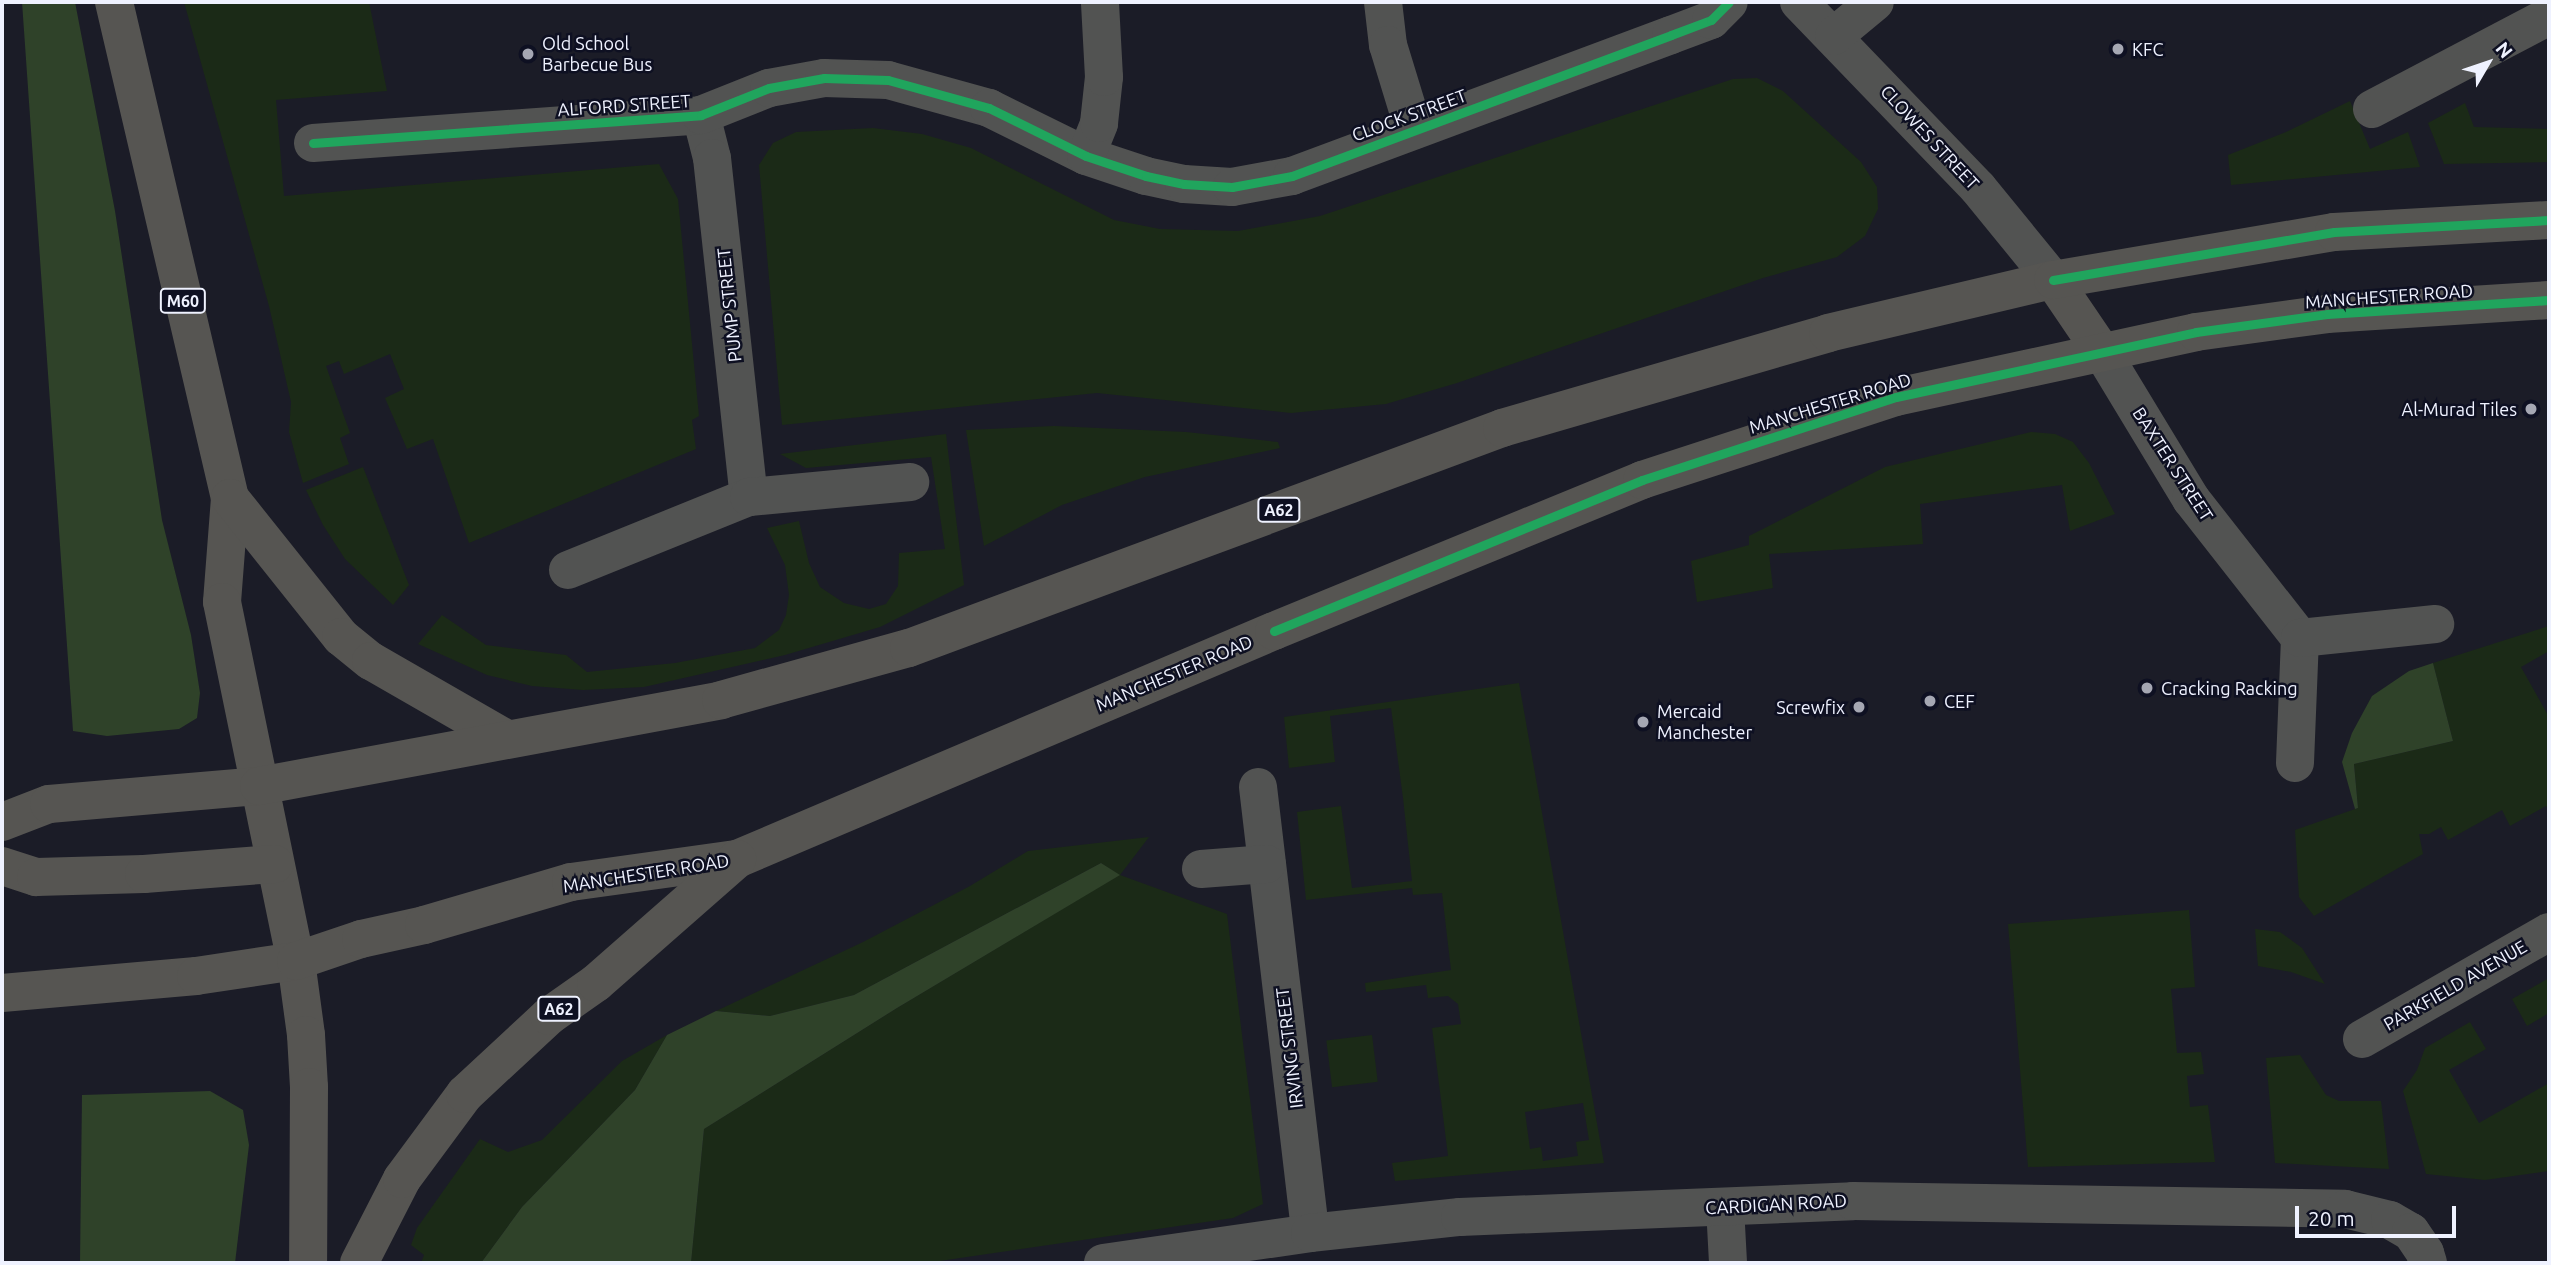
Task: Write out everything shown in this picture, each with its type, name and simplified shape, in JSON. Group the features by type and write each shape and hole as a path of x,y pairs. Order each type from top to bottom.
{"highway":[{"name":"M60","path":"114,2 230,498 222,602 259,786"},
{"name":"A62","path":"2,822 49,803 259,786 505,738 721,700 909,648 1502,428 1828,333 2053,280 2334,232 2549,220"},
{"path":"2053,280 2102,352"},
{"name":"MANCHESTER ROAD","path":"2,993 197,976 296,961 361,939 424,925 571,882 737,859 1274,631 1642,480 1896,397 2196,332 2327,314 2549,300"},
{"name":"M60","path":"230,498 341,637 371,662 505,738"},
{"path":"259,786 296,961 306,1035 309,1087 308,1263"},
{"name":"A62","path":"359,1263 402,1179 465,1094 549,1016 596,983 737,859"},
{"path":"2,866 36,877 144,874 275,864"}],"street":[{"path":"1086,156 1098,123 1104,77 1100,2"},
{"path":"1384,2 1388,45 1414,130"},
{"name":"CLOCK STREET","path":"1086,156 1146,176 1184,184 1232,187 1292,176 1711,20 1729,2"},
{"name":"CLOWES STREET","path":"1800,2 1978,188 2053,280"},
{"path":"1834,36 1874,2"},
{"path":"2372,109 2549,16"},
{"name":"ALFORD STREET","path":"313,143 701,115 780,86 824,78 888,80 989,108 1086,156"},
{"name":"PUMP STREET","path":"701,115 712,158 750,497"},
{"name":"BAXTER STREET","path":"2102,352 2191,499 2300,638"},
{"path":"568,570 750,497 910,482"},
{"path":"2295,763 2300,638 2435,624"},
{"name":"IRVING STREET","path":"1258,787 1310,1233"},
{"path":"1201,869 1267,864"},
{"name":"PARKFIELD AVENUE","path":"2361,1039 2549,932"},
{"name":"CARDIGAN ROAD","path":"1103,1263 1155,1259 1310,1233 1460,1217 1853,1200 2345,1209 2390,1220 2411,1232 2426,1253 2428,1263"},
{"path":"1725,1207 1728,1263"}],"green space":[{"path":"22,2 75,2 115,211 162,520 191,635 200,693 197,718 179,729 107,736 73,731"},
{"path":"184,2 369,2 387,91 276,100 284,196 659,164 678,199 699,416 692,420 696,449 469,543 433,439 407,449 385,398 404,389 390,354 344,374 339,361 326,366 350,433 340,438 349,464 303,483 289,432 291,402 269,306"},
{"path":"1757,78 1783,91 1861,162 1877,187 1878,209 1865,236 1837,257 1763,278 1457,383 1386,404 1291,413 1097,393 782,425 759,165 773,143 796,132 873,128 922,134 971,148 1114,220 1160,229 1238,231 1320,216 1733,79"},
{"path":"2350,101 2370,149 2408,132 2420,167 2231,185 2228,155 2286,132"},
{"path":"2465,103 2474,127 2549,129 2549,162 2444,164 2428,123"},
{"path":"1054,426 1186,432 1278,442 1280,448 1145,477 1062,505 984,546 966,430"},
{"path":"2031,432 2055,434 2073,442 2089,463 2115,514 2070,531 2062,485 1920,504 1923,544 1769,554 1773,588 1697,602 1691,561 1749,545 1749,536 1885,467"},
{"path":"946,434 964,585 880,627 785,655 644,687 583,690 532,686 487,675 418,644 442,615 486,645 566,655 587,672 675,663 755,648 779,630 786,615 789,595 785,565 767,528 799,521 809,563 820,587 844,603 869,609 886,604 898,586 899,553 945,549 931,457 806,468 780,454"},
{"path":"363,467 409,585 393,605 345,559 323,525 306,490"},
{"path":"2549,626 2549,651 2521,667 2549,717 2549,812 2546,806 2510,826 2502,810 2448,840 2441,827 2429,834 2419,834 2423,854 2314,916 2299,897 2295,830 2358,808 2354,764 2453,741 2433,663"},
{"path":"2433,663 2453,741 2354,764 2358,808 2355,809 2342,762 2352,733 2372,696 2409,671"},
{"path":"1519,683 1604,1163 1395,1181 1392,1163 1448,1156 1432,1028 1461,1024 1458,1004 1448,996 1428,998 1426,985 1366,992 1365,983 1451,970 1442,893 1413,895 1412,888 1306,900 1297,812 1341,806 1352,888 1412,881 1403,798 1391,708 1330,716 1335,762 1289,768 1284,717","holes":["1583,1103 1589,1140 1576,1142 1578,1156 1543,1161 1541,1147 1530,1149 1525,1112"]},
{"path":"1149,837 1120,875 1227,914 1263,1204 1233,1218 926,1263 691,1263 704,1129 897,1008 1119,875 1101,863 854,995 770,1016 716,1011 863,942 970,886 1028,851"},
{"path":"1101,863 1120,875 897,1008 704,1129 691,1263 481,1263 522,1207 635,1090 667,1035 716,1011 770,1016 854,995"},
{"path":"2189,910 2195,987 2171,989 2177,1053 2201,1052 2204,1074 2187,1076 2190,1107 2208,1105 2215,1162 2028,1167 2008,924"},
{"path":"2255,929 2280,932 2302,948 2325,984 2291,972 2258,966"},
{"path":"2549,978 2549,1013 2527,1026 2512,999"},
{"path":"2470,1022 2486,1049 2449,1070 2479,1123 2549,1083 2549,1171 2485,1180 2426,1174 2403,1091 2417,1070 2425,1048"},
{"path":"667,1035 635,1090 522,1207 481,1263 421,1263 424,1255 411,1245 417,1228 480,1139 508,1152 542,1140 622,1061"},
{"path":"1372,1035 1378,1082 1332,1087 1326,1041"},
{"path":"2300,1055 2326,1095 2339,1101 2381,1101 2389,1169 2275,1163 2266,1058"},
{"path":"210,1091 243,1110 249,1145 235,1263 80,1263 82,1095"}],"cycle path":[{"path":"313,143 701,115 769,88 824,78 888,80 989,108 1086,156 1146,176 1184,184 1232,187 1292,176 1671,35 1711,20 1729,2"},
{"path":"2053,280 2334,232 2549,220"},
{"path":"1274,631 1642,480 1896,397 2196,332 2327,314 2549,300"}],"place":[{"name":"KFC","path":"2118,49"},
{"name":"Old School Barbecue Bus","path":"528,54"},
{"name":"Al-Murad Tiles","path":"2531,409"},
{"name":"Cracking Racking","path":"2147,688"},
{"name":"CEF","path":"1930,701"},
{"name":"Screwfix","path":"1859,707"},
{"name":"Mercaid Manchester","path":"1643,722"}]}
